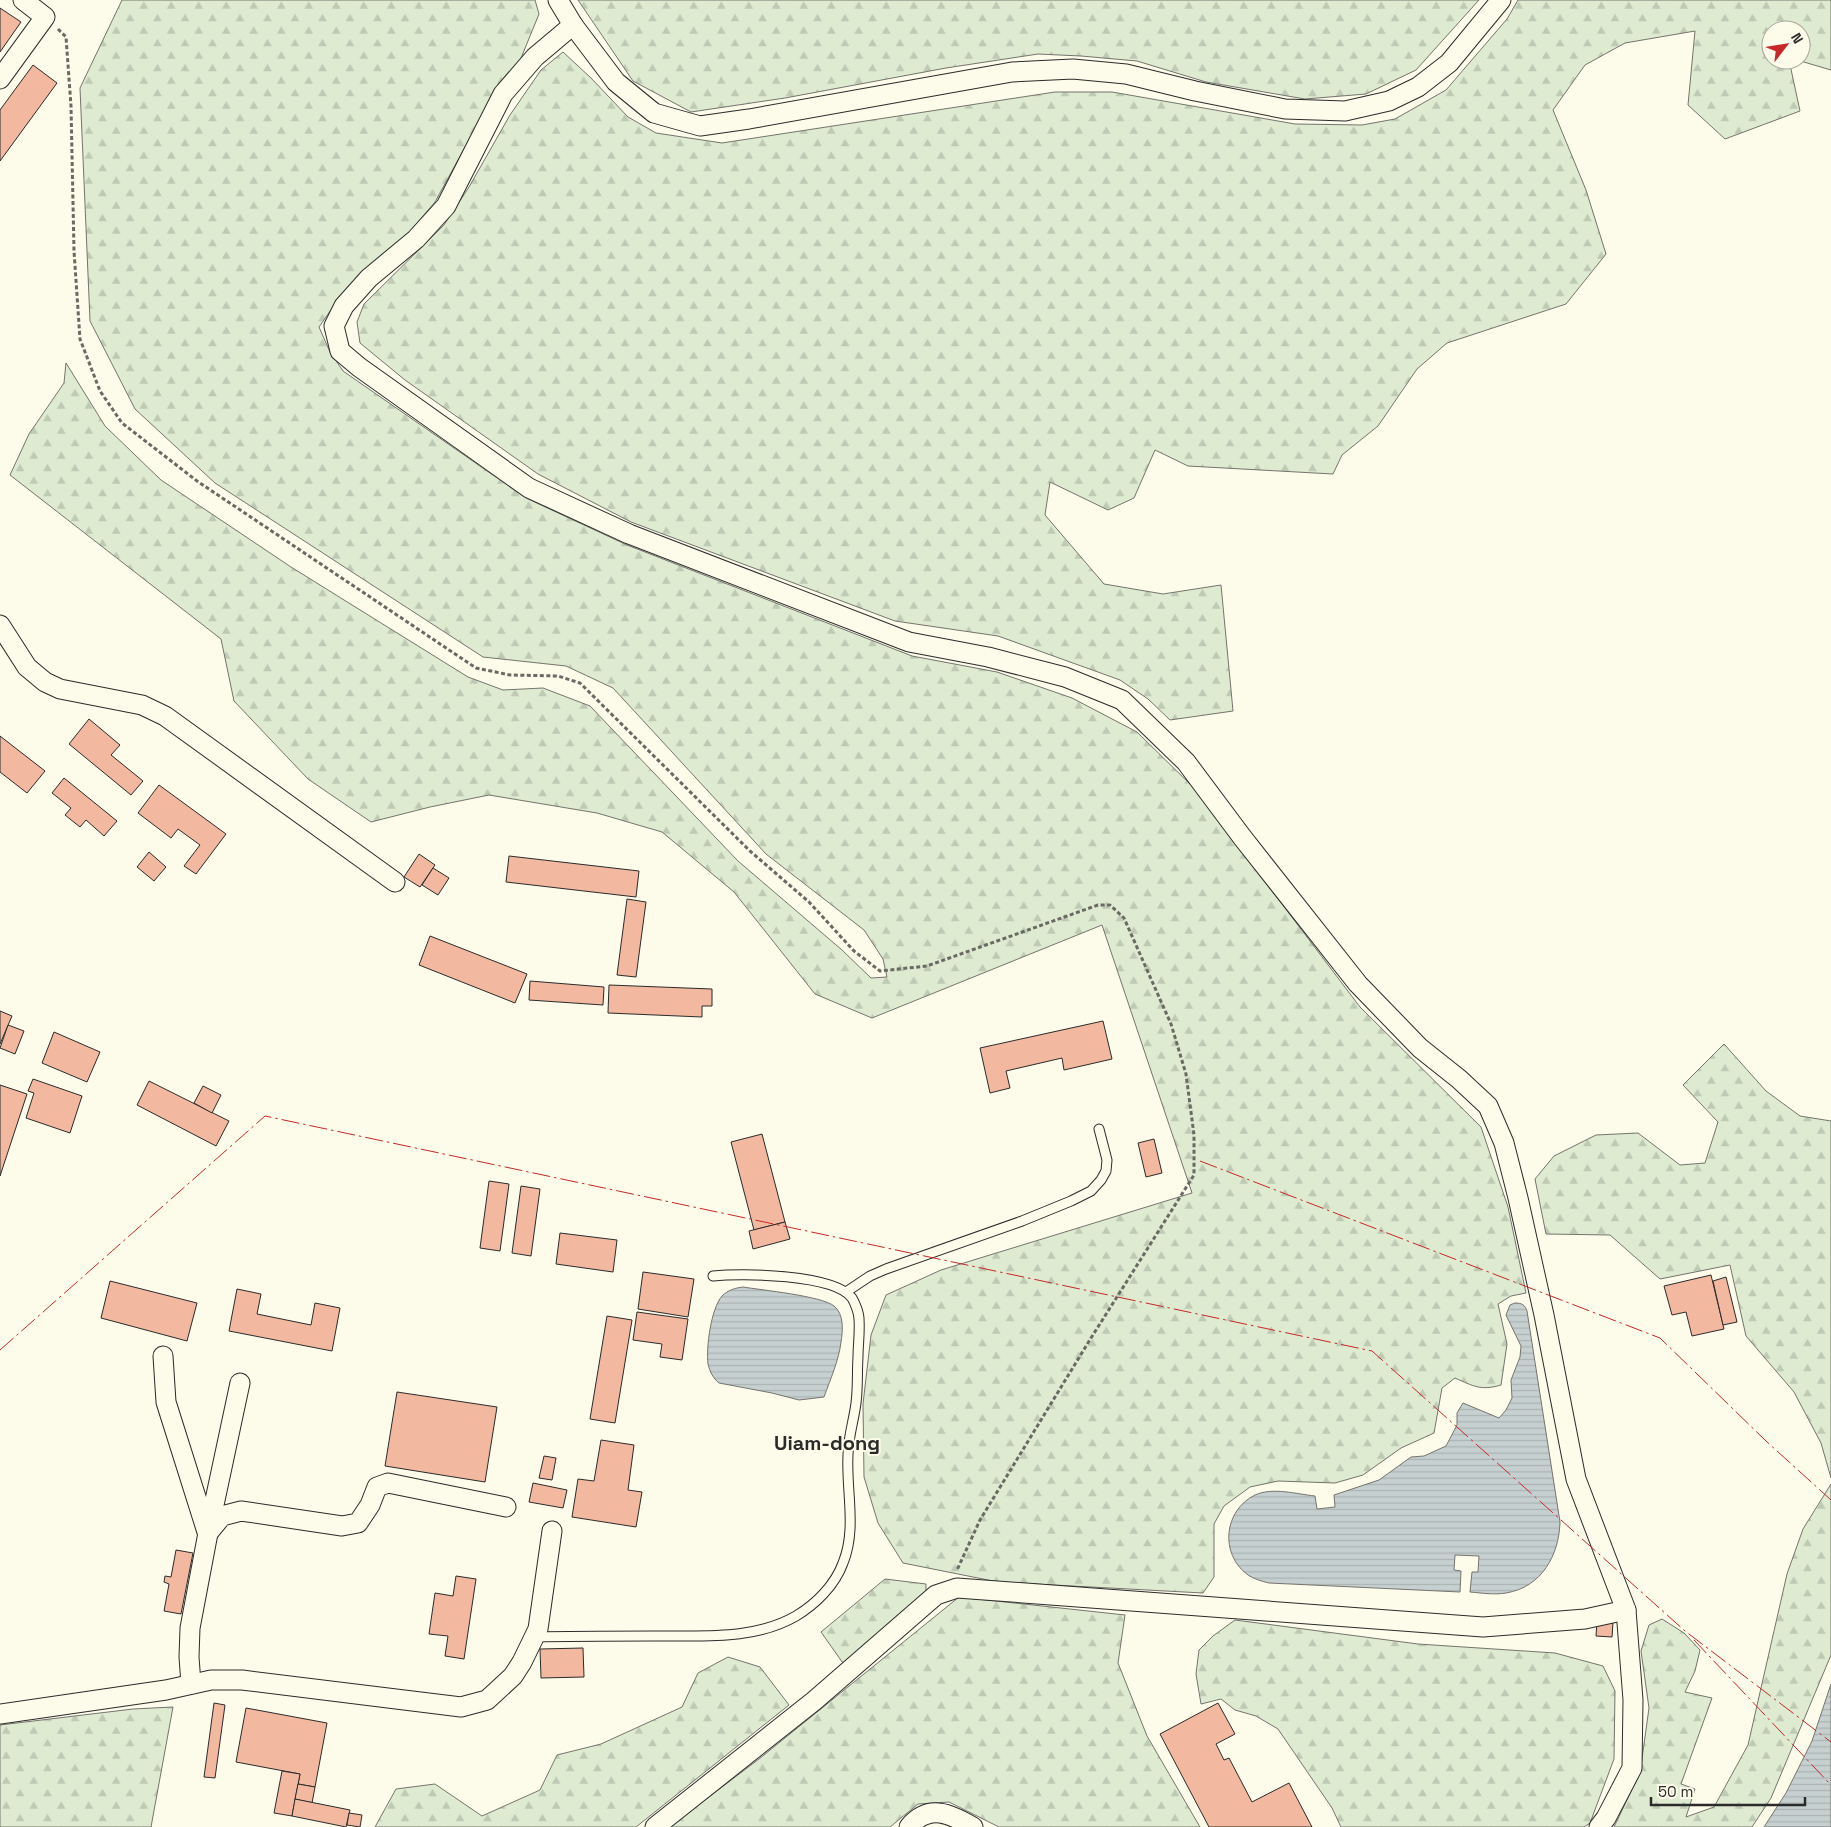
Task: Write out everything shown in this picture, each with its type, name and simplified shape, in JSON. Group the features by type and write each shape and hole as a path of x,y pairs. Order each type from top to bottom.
{"street":[{"path":"0,79 45,17 23,0"},
{"path":"558,0 573,25 616,82 654,113 700,126 1012,72 1073,69 1126,74 1195,91 1285,109 1345,112 1388,101 1418,87 1449,63 1501,0"},
{"path":"573,25 535,57 503,94 446,206 416,239 369,278 344,306 334,326 340,351 359,367 529,488 629,534 909,642 988,657 1074,680 1122,700 1186,762 1242,837 1358,984 1420,1048 1459,1079 1488,1106 1504,1143 1518,1198 1544,1315 1576,1479 1598,1541 1626,1610 1633,1700 1632,1768 1606,1818 1599,1827"},
{"path":"0,625 27,667 45,682 60,689 142,705 164,716 395,882"},
{"path":"164,1356 166,1402 208,1533"},
{"path":"192,1684 189,1656 190,1628 240,1383"},
{"path":"208,1533 222,1516 241,1511 342,1526 358,1523 370,1505 377,1487 388,1483 506,1508"},
{"path":"0,1714 166,1690 212,1680 242,1680 461,1707 486,1700 513,1676 538,1629 552,1531"},
{"path":"655,1827 814,1701 936,1596 958,1588 1483,1628 1585,1619 1626,1610"},
{"path":"908,1827 914,1821 927,1814 940,1812 960,1819 973,1827"}],"lane":[{"path":"846,1292 870,1276 886,1269 1022,1221 1072,1201 1091,1191 1106,1171 1107,1160 1100,1129"},
{"path":"534,1637 711,1635 752,1632 772,1627 796,1615 818,1600 839,1572 849,1545 848,1452 856,1400 860,1318 852,1299 846,1292 838,1288 816,1282 774,1275 737,1274 713,1276"}],"path":[{"path":"45,17 66,37 71,106 73,242 80,339 100,391 122,423 197,481 476,668 510,675 558,676 580,683 750,851 809,902 854,951 880,971 927,966 1098,905 1110,906 1124,918 1171,1024 1186,1074 1194,1136 1194,1175 980,1520 959,1568 936,1596"}],"green space":[{"path":"122,0 535,0 539,14 519,63 498,87 435,202 405,237 340,297 319,327 330,352 343,371 526,498 627,545 912,656 997,672 1072,698 1137,732 1194,788 1360,1007 1481,1127 1508,1207 1526,1293 1511,1296 1498,1304 1507,1344 1501,1385 1482,1388 1455,1378 1442,1388 1434,1433 1401,1448 1363,1475 1335,1483 1278,1481 1250,1487 1224,1506 1214,1524 1214,1577 1203,1593 998,1582 903,1563 878,1523 864,1477 863,1404 871,1335 886,1295 941,1270 1192,1193 1102,925 872,1018 815,994 734,892 662,832 597,813 489,795 371,822 308,779 234,701 221,639 10,475 29,434 64,383 66,363 105,426 161,480 291,567 468,677 503,690 543,688 590,706 738,861 842,950 871,978 887,977 883,959 864,930 766,854 613,688 566,666 483,657 215,483 135,409 90,321 80,88"},
{"path":"578,0 1479,0 1416,70 1366,94 1305,99 1206,82 1137,61 1038,54 946,68 785,98 691,112 633,81"},
{"path":"1518,0 1831,0 1831,70 1811,64 1811,20 1761,20 1761,70 1791,70 1800,111 1725,139 1688,105 1695,31 1625,43 1585,65 1553,110 1586,190 1606,254 1566,304 1447,343 1417,369 1378,426 1342,455 1333,474 1188,466 1155,450 1134,498 1108,510 1050,482 1045,515 1104,584 1163,594 1221,585 1233,711 1170,720 1148,699 1120,680 998,636 895,621 631,522 538,474 405,380 360,343 357,322 364,304 444,225 469,187 510,115 541,70 563,52 628,117 656,133 722,143 1055,92 1112,92 1295,124 1362,125 1395,119 1446,90 1507,19"},
{"path":"1724,1044 1766,1091 1800,1116 1831,1121 1831,1478 1821,1443 1794,1392 1746,1336 1730,1265 1660,1279 1610,1235 1546,1234 1535,1179 1554,1156 1596,1135 1638,1133 1680,1165 1705,1163 1718,1122 1683,1085"},
{"path":"1831,1484 1831,1655 1771,1798 1752,1827 1614,1827 1640,1773 1649,1708 1641,1651 1649,1625 1662,1619 1684,1633 1700,1650 1695,1671 1685,1692 1712,1698 1681,1784 1695,1789 1686,1817 1714,1807 1748,1745 1787,1574 1803,1529"},
{"path":"885,1579 926,1584 926,1593 845,1666 821,1632"},
{"path":"959,1597 1125,1615 1118,1663 1147,1736 1200,1827 999,1827 949,1802 918,1804 890,1827 669,1827 759,1759"},
{"path":"1235,1620 1418,1644 1555,1653 1603,1666 1615,1691 1614,1759 1590,1823 1584,1827 1341,1827 1332,1808 1278,1729 1256,1716 1235,1710 1221,1699 1201,1704 1196,1674 1199,1650 1213,1636"},
{"path":"728,1657 760,1667 789,1705 636,1827 375,1827 396,1789 435,1784 482,1816 540,1790 557,1755 601,1744 682,1707 698,1673"},
{"path":"173,1707 151,1827 0,1827 0,1725 133,1709"}],"shaded area":[{"path":"743,1287 817,1299 834,1306 840,1313 842,1332 840,1349 824,1397 799,1400 719,1383 713,1377 708,1364 708,1357 710,1328 715,1310 724,1294"},
{"path":"1515,1303 1523,1305 1527,1311 1560,1522 1559,1534 1552,1557 1539,1577 1519,1590 1506,1593 1470,1592 1472,1572 1478,1572 1479,1556 1455,1555 1454,1570 1461,1571 1460,1592 1269,1583 1248,1575 1239,1566 1232,1556 1229,1533 1237,1511 1255,1495 1277,1491 1315,1496 1317,1509 1335,1507 1334,1495 1379,1480 1411,1457 1424,1456 1446,1446 1457,1425 1457,1413 1463,1403 1499,1418 1506,1410 1512,1398 1511,1380 1520,1357 1521,1346 1506,1315 1510,1305"},
{"path":"1831,1684 1831,1827 1764,1827 1786,1793 1812,1741"}],"building":[{"path":"0,8 21,22 0,52"},
{"path":"33,65 57,83 0,161 0,110"},
{"path":"89,719 120,745 111,755 143,781 131,795 69,744"},
{"path":"0,736 45,771 27,793 0,772"},
{"path":"64,778 117,821 104,836 86,820 80,827 65,815 71,808 52,793"},
{"path":"159,785 226,834 196,874 184,866 200,845 178,829 171,838 138,813"},
{"path":"149,852 166,867 154,881 137,867"},
{"path":"419,854 435,865 420,887 404,877"},
{"path":"509,856 639,871 636,897 506,882"},
{"path":"433,868 449,878 438,895 422,885"},
{"path":"627,899 646,902 636,977 617,975"},
{"path":"430,936 527,974 515,1003 419,965"},
{"path":"530,981 604,987 603,1005 529,1000"},
{"path":"609,985 712,989 712,1006 702,1006 702,1017 608,1013"},
{"path":"0,1011 12,1016 0,1044"},
{"path":"1103,1021 1112,1059 1064,1070 1062,1058 1006,1071 1010,1088 990,1093 980,1048"},
{"path":"8,1025 24,1031 15,1054 0,1048"},
{"path":"54,1032 100,1052 87,1082 42,1063"},
{"path":"33,1079 82,1096 70,1133 26,1118 34,1093 28,1091"},
{"path":"149,1081 229,1121 216,1146 137,1105"},
{"path":"0,1085 27,1094 0,1176"},
{"path":"203,1086 221,1095 212,1113 194,1103"},
{"path":"762,1134 785,1222 754,1230 731,1142"},
{"path":"1154,1139 1162,1173 1146,1177 1138,1143"},
{"path":"489,1181 509,1184 500,1251 480,1248"},
{"path":"521,1186 540,1189 531,1256 512,1253"},
{"path":"785,1222 790,1239 753,1249 749,1231"},
{"path":"560,1233 617,1240 613,1272 556,1264"},
{"path":"643,1272 694,1279 688,1317 638,1309"},
{"path":"1711,1275 1724,1329 1692,1336 1686,1312 1672,1315 1664,1286"},
{"path":"1726,1277 1737,1322 1723,1325 1713,1281"},
{"path":"110,1281 197,1303 187,1341 101,1318"},
{"path":"237,1289 261,1294 257,1314 311,1325 315,1303 340,1308 332,1351 229,1331"},
{"path":"637,1312 688,1319 682,1360 660,1357 662,1344 633,1340"},
{"path":"607,1316 632,1320 615,1423 590,1419"},
{"path":"397,1392 497,1407 485,1482 385,1466"},
{"path":"601,1440 634,1445 628,1490 642,1492 636,1527 572,1517 578,1479 594,1481"},
{"path":"544,1456 556,1458 552,1480 539,1478"},
{"path":"533,1483 567,1490 563,1508 529,1502"},
{"path":"176,1550 193,1553 181,1614 164,1611 169,1584 164,1582 165,1576 171,1577"},
{"path":"456,1576 476,1579 464,1659 445,1656 448,1636 429,1634 435,1593 453,1596"},
{"path":"1597,1621 1613,1622 1612,1637 1596,1636"},
{"path":"583,1648 584,1677 541,1678 540,1649"},
{"path":"214,1703 225,1705 215,1778 204,1777"},
{"path":"1218,1703 1235,1734 1216,1744 1224,1760 1229,1758 1252,1802 1289,1783 1312,1827 1209,1827 1160,1734"},
{"path":"246,1708 327,1723 315,1787 298,1784 300,1774 236,1762"},
{"path":"282,1771 300,1774 292,1816 274,1813"},
{"path":"298,1784 315,1787 312,1803 295,1799"},
{"path":"295,1799 350,1810 346,1827 292,1816"},
{"path":"349,1813 362,1815 360,1827 347,1825"}],"power":[{"path":"0,1350 265,1116 1372,1351 1685,1631 1831,1742"},
{"path":"1200,1161 1660,1338 1766,1441 1831,1500"},
{"path":"1694,1640 1831,1785"}],"district":[{"name":"Uiam-dong","path":"827,1443"}]}
